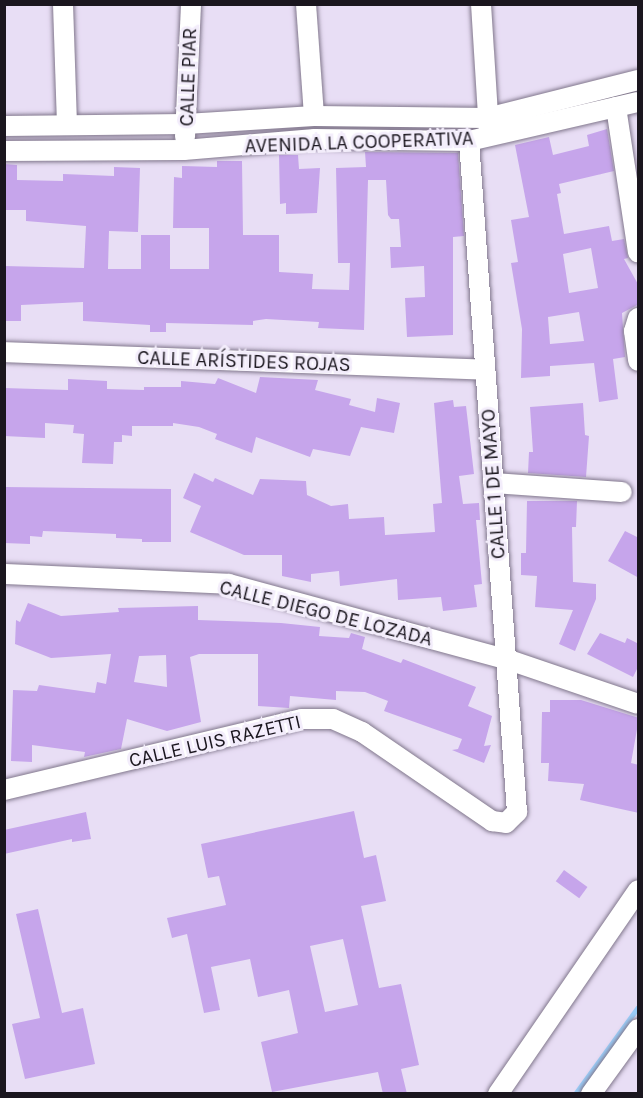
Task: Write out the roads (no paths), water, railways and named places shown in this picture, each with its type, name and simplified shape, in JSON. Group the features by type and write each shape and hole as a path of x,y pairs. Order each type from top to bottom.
{"street":[{"path":"63,4 68,125"},
{"name":"CALLE PIAR","path":"184,150 191,4"},
{"path":"306,4 314,116"},
{"path":"481,4 488,127"},
{"name":"AVENIDA LA COOPERATIVA","path":"4,151 184,150 315,139 469,141 488,127 639,80"},
{"name":"AVENIDA LA COOPERATIVA","path":"4,126 186,124 314,116 488,127 639,102"},
{"path":"616,107 639,252"},
{"name":"CALLE 1 DE MAYO","path":"469,141 517,812 506,823"},
{"path":"639,318 634,331 639,361"},
{"name":"CALLE ARÍSTIDES ROJAS","path":"4,352 484,370"},
{"path":"493,483 622,492"},
{"name":"CALLE DIEGO DE LOZADA","path":"4,574 229,585 506,659 639,704"},
{"name":"CALLE LUIS RAZETTI","path":"4,790 302,719 333,719 362,732 492,821 506,823"},
{"path":"498,1094 639,890"},
{"path":"591,1094 639,1029"}],"waterway":[{"path":"575,1094 638,1007"}]}
